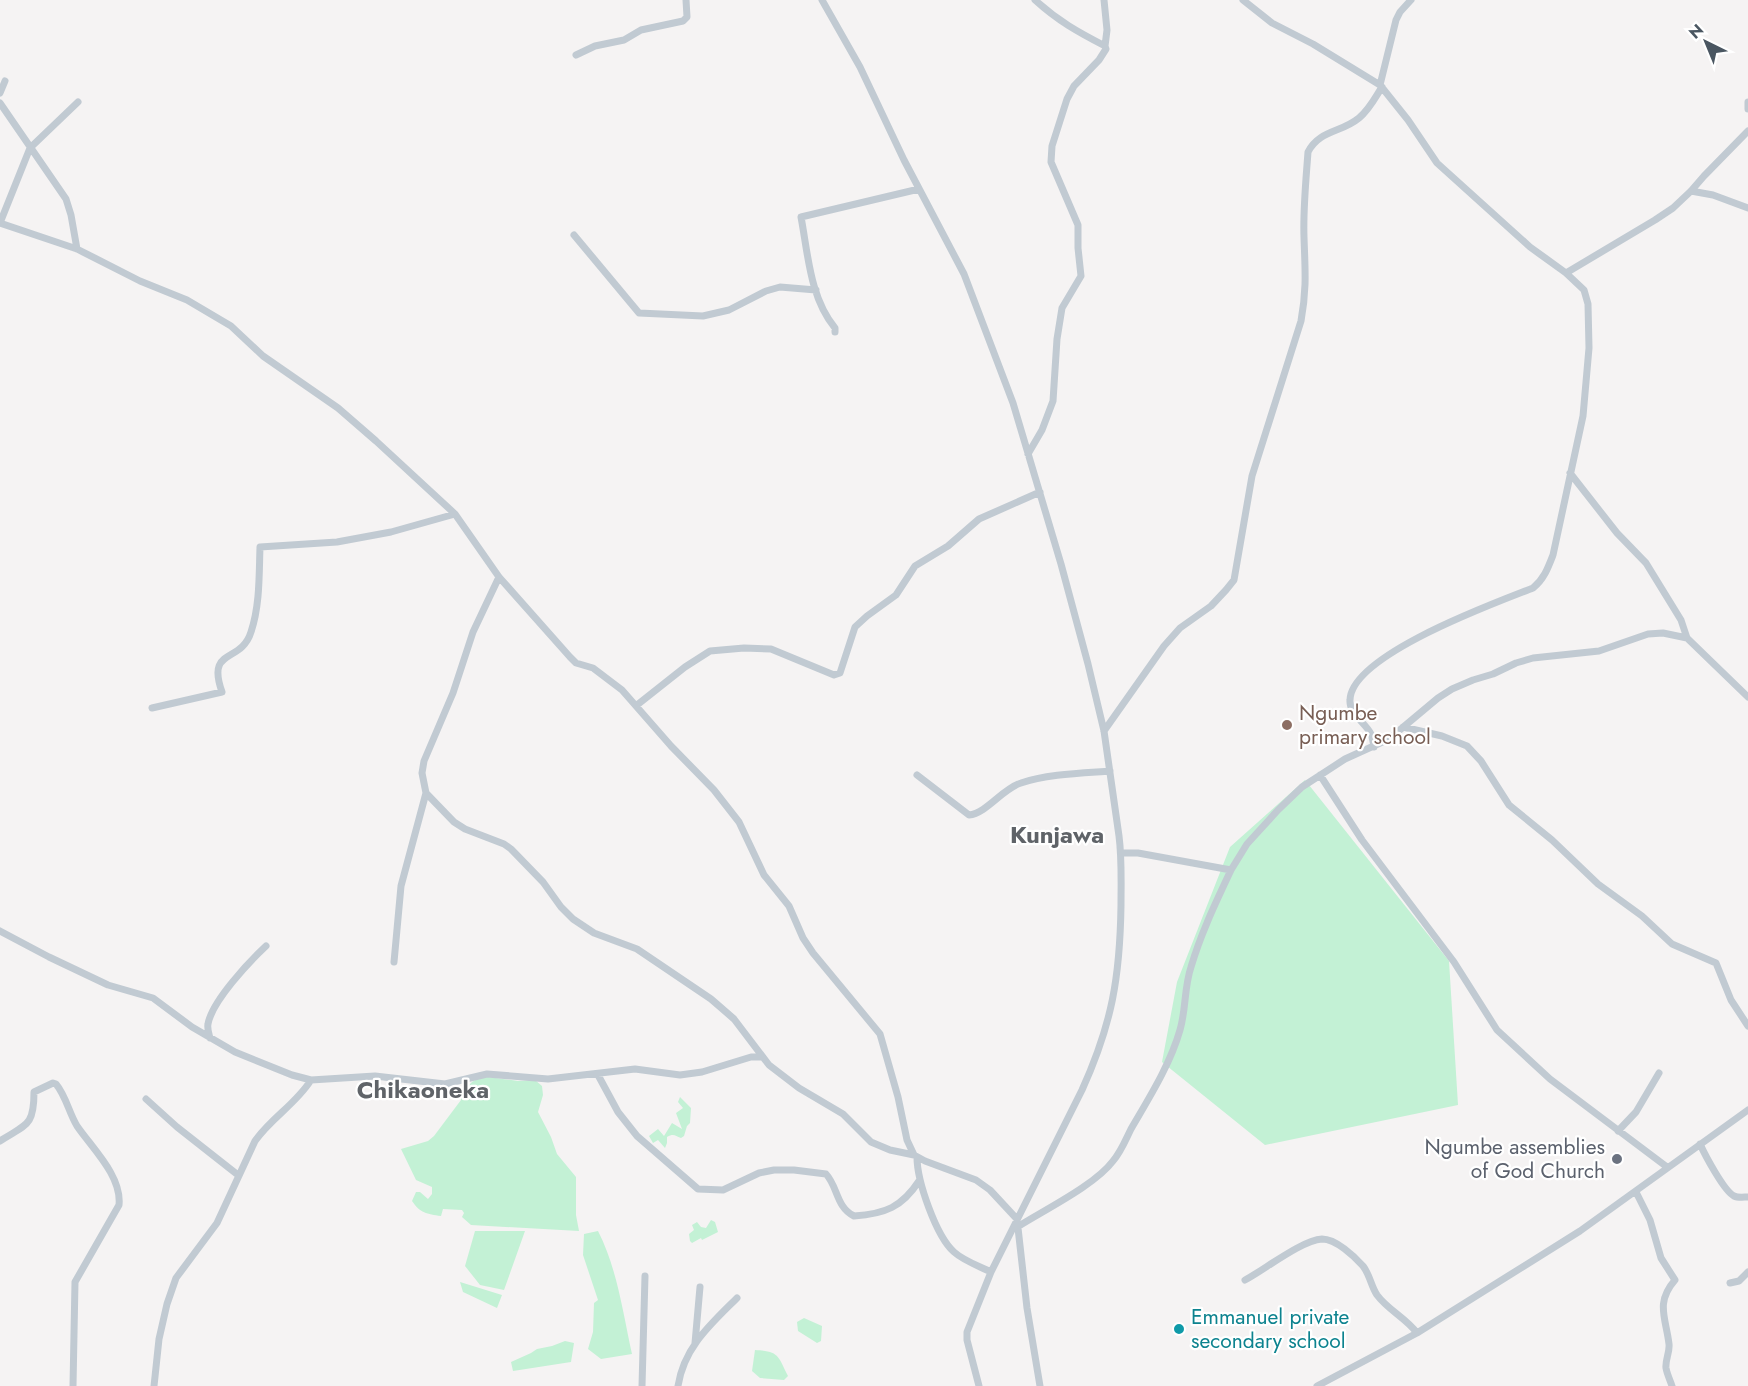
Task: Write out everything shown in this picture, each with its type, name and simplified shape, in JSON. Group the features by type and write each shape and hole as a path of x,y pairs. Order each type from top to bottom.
{"street":[{"path":"576,55 595,46 624,40 641,30 683,21 687,17 686,0"},
{"path":"822,0 860,67 964,274 1013,403 1088,664 1104,731 1121,853 1118,969 1106,1030 1082,1090 991,1272 966,1335 979,1386"},
{"path":"1035,0 1058,21 1105,46"},
{"path":"1028,454 1042,430 1053,401 1057,339 1062,308 1081,276 1078,225 1051,162 1052,146 1067,99 1074,86 1105,52 1107,30 1104,0"},
{"path":"1243,0 1272,23 1313,44 1381,86 1408,120 1437,163 1530,247 1566,273 1584,290 1588,304 1589,348 1583,416 1553,555 1541,582 1533,588 1454,620 1378,661 1354,685 1349,703 1371,734 1374,747"},
{"path":"1104,731 1164,646 1185,623 1211,606 1234,579 1252,476 1301,321 1305,298 1304,236 1308,153 1318,138 1344,128 1359,119 1367,110 1381,86 1396,20 1411,0"},
{"path":"0,93 5,81"},
{"path":"78,102 30,147 0,223 77,249 140,281 187,300 231,326 270,362 338,408 455,514 499,577 570,657 576,663 593,668 622,690 637,705 671,746 714,790 739,822 764,875 789,906 803,938 880,1034 908,1140 915,1156 919,1181 934,1220 949,1247 961,1257 991,1272"},
{"path":"1748,102 1748,109"},
{"path":"0,103 66,199 72,215 77,249"},
{"path":"1566,273 1655,220 1691,191 1748,131"},
{"path":"835,332 835,328 822,311 816,291 801,217 920,189"},
{"path":"1691,191 1713,195 1748,208"},
{"path":"574,235 639,313 703,316 729,310 766,291 780,287 816,291"},
{"path":"1570,473 1617,533 1646,563 1681,620 1687,638 1748,697"},
{"path":"637,705 710,651 744,648 771,650 834,675 840,673 855,627 896,595 915,566 948,546 979,519 1040,492"},
{"path":"152,708 222,692 217,678 218,667 224,658 244,645 251,632 260,582 260,547 337,542 391,532 455,514"},
{"path":"394,962 401,886 426,793 422,773 424,761 453,693 477,623 499,577"},
{"path":"1018,1222 1082,1186 1114,1161 1174,1048 1181,1028 1190,968 1203,930 1231,870 1247,844 1302,787 1345,759 1389,739 1452,689 1516,663 1533,658 1599,651 1647,634 1663,633 1687,638"},
{"path":"1403,727 1449,738 1467,746 1509,805 1552,840 1598,884 1642,916 1672,944 1716,963 1731,1000 1748,1026"},
{"path":"917,775 962,812 969,815 975,814 1003,792 1021,782 1110,771"},
{"path":"1320,775 1362,840 1454,962 1497,1030 1550,1079 1667,1167"},
{"path":"426,793 454,822 511,849 543,882 566,913 579,924 594,933 637,948 711,999 734,1018 761,1057 799,1088 843,1114 871,1142 915,1156 976,1180 995,1195 1018,1222 1027,1308 1040,1386"},
{"path":"1121,853 1160,856 1231,870"},
{"path":"0,931 108,985 153,998 210,1038 254,1060 311,1080 375,1076 446,1084 487,1074 548,1079 635,1069 680,1075 702,1072 751,1057 761,1057"},
{"path":"210,1038 208,1023 215,1008 242,971 266,946"},
{"path":"1618,1131 1636,1112 1659,1073"},
{"path":"597,1075 618,1112 637,1136 694,1186 703,1190 723,1190 759,1173 774,1170 823,1174 829,1178 839,1203 854,1216 896,1207 906,1199 919,1181"},
{"path":"154,1386 159,1340 173,1284 183,1266 217,1223 258,1136 297,1100 311,1080"},
{"path":"0,1141 27,1124 35,1107 34,1092 53,1083 56,1084 77,1126 103,1158 118,1191 119,1205 75,1282 73,1386"},
{"path":"146,1099 238,1175"},
{"path":"1317,1386 1417,1333 1580,1231 1748,1110"},
{"path":"1700,1144 1730,1192 1736,1197 1748,1197"},
{"path":"1636,1192 1650,1220 1661,1258 1675,1280 1667,1289 1663,1299 1664,1323 1670,1346 1666,1366 1672,1386"},
{"path":"1245,1280 1298,1248 1316,1240 1325,1239 1344,1249 1359,1262 1371,1278 1378,1296 1405,1319 1417,1333"},
{"path":"1730,1283 1739,1281 1748,1272"},
{"path":"642,1386 645,1276"},
{"path":"695,1342 700,1287"},
{"path":"678,1386 682,1365 695,1342 737,1298"}],"green space":[{"path":"1305,780 1449,961 1458,1105 1265,1145 1162,1062 1177,982 1230,847"},
{"path":"482,1076 518,1081 535,1080 542,1086 543,1095 538,1112 557,1154 576,1177 576,1215 579,1231 471,1225 462,1217 464,1213 462,1210 443,1209 441,1216 424,1212 412,1201 416,1192 420,1192 428,1199 432,1194 432,1187 416,1180 401,1149 428,1141 434,1136 461,1100 462,1092"},
{"path":"680,1097 691,1108 690,1123 684,1136 681,1138 673,1135 667,1137 665,1148 658,1140 653,1143 649,1136 658,1129 664,1136 672,1123 682,1129 676,1113 683,1108 678,1102"},
{"path":"711,1220 715,1222 718,1232 692,1243 689,1234 694,1230 692,1225 697,1222 701,1227 706,1228"},
{"path":"475,1231 525,1231 504,1290 480,1285 465,1266"},
{"path":"598,1231 615,1275 632,1354 601,1359 588,1349 593,1332 594,1303 598,1300 583,1255 584,1234"},
{"path":"460,1282 502,1295 497,1308 463,1292"},
{"path":"804,1318 822,1326 821,1341 817,1343 798,1331 797,1322"},
{"path":"565,1341 574,1343 571,1362 513,1371 511,1362 537,1349"},
{"path":"755,1350 773,1353 777,1356 788,1376 784,1380 760,1378 752,1371"}],"place":[{"name":"Ngumbe primary school","path":"1287,725"},
{"name":"Ngumbe assemblies of God Church","path":"1617,1159"},
{"name":"Emmanuel private secondary school","path":"1179,1329"}],"district":[{"name":"Kunjawa","path":"1057,835"},
{"name":"Chikaoneka","path":"423,1090"}]}
